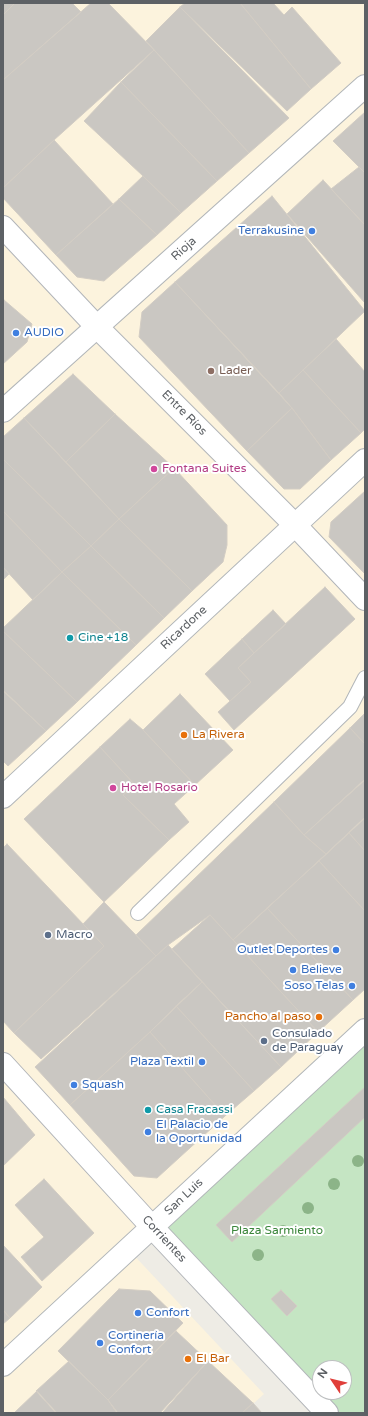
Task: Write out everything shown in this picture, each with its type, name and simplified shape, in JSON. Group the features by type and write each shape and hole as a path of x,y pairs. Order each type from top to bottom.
{"street":[{"name":"Rioja","path":"3,411 365,86"},
{"name":"Entre Ríos","path":"3,227 97,326 295,525 365,599"},
{"name":"Ricardone","path":"3,797 365,460"},
{"name":"San Luis","path":"3,1365 365,1030"},
{"name":"Corrientes","path":"3,1064 152,1227 327,1413"}],"lane":[{"path":"138,913 350,707 365,678"}],"shaded area":[{"path":"3,3 365,3 365,1030 128,1249 264,1394 243,1413 3,1413"}],"green space":[{"name":"Plaza Sarmiento","path":"365,1030 365,1413 327,1413 315,1400 352,1400 352,1360 312,1360 312,1397 152,1227"}],"building":[{"path":"3,3 15,3 3,15"},
{"path":"15,3 72,3 81,12 3,80 3,15"},
{"path":"91,3 108,3 154,50 3,188 3,80"},
{"path":"185,3 240,3 311,89 287,111 180,7"},
{"path":"240,3 273,3 284,15 292,7 341,63 311,89"},
{"path":"180,7 289,118 249,153 146,41"},
{"path":"154,50 249,153 217,181 121,82"},
{"path":"121,82 217,181 181,213 84,121"},
{"path":"365,112 365,173 333,141"},
{"path":"54,140 113,204 56,255 3,198 3,188"},
{"path":"359,167 365,173 365,225 331,189"},
{"path":"143,176 181,213 157,235 119,199"},
{"path":"323,180 365,225 364,302 287,214"},
{"path":"272,196 365,311 279,393 175,282"},
{"path":"119,199 157,235 104,281 77,277 56,255"},
{"path":"175,282 292,408 247,451 139,337 142,312"},
{"name":"AUDIO","path":"4,300 32,324 27,342 3,364"},
{"path":"336,339 365,372 365,429 361,433 303,370"},
{"path":"303,370 361,433 331,460 279,393"},
{"path":"73,374 115,414 66,462 24,418"},
{"path":"292,408 331,460 300,489 284,489 247,451"},
{"path":"115,414 174,468 119,519 66,462"},
{"path":"24,418 119,519 91,546 3,459 3,437"},
{"path":"3,459 91,546 62,572 3,511"},
{"path":"174,468 227,525 227,545 223,562 192,591 119,519"},
{"path":"365,491 365,574 329,537 331,522"},
{"path":"3,511 62,572 33,600 3,567"},
{"path":"119,519 192,591 164,618 91,546"},
{"path":"91,546 164,618 136,645 62,572"},
{"path":"3,567 9,574 3,580"},
{"name":"Cine +18","path":"62,572 136,645 77,702 3,631 3,628"},
{"path":"325,587 355,619 234,730 218,712 251,682 238,668"},
{"path":"273,610 286,624 254,653 242,639"},
{"path":"3,631 77,702 46,731 3,690"},
{"path":"242,639 254,653 238,668 251,682 230,701 205,674"},
{"path":"3,691 46,731 8,766 3,761"},
{"name":"La Rivera","path":"180,694 233,750 195,785 143,730"},
{"path":"365,713 365,744 350,728"},
{"path":"130,719 143,730 195,785 174,804 189,822 169,840 123,795 135,785 100,747"},
{"path":"350,728 365,744 365,780 304,835 274,802"},
{"path":"100,747 135,785 123,795 169,840 104,902 24,819"},
{"path":"365,779 365,817 326,854 304,835"},
{"path":"274,802 304,835 326,854 233,940 210,915 168,945 156,956 136,935"},
{"path":"365,818 365,851 349,833"},
{"path":"349,833 365,851 365,911 319,861"},
{"name":"Macro","path":"7,844 104,946 14,1033 3,1021 3,848"},
{"name":"Outlet Deportes","path":"319,861 365,911 365,989 353,1000 267,908"},
{"path":"104,902 156,956 41,1059 14,1033 104,946 83,924"},
{"name":"Believe","path":"267,908 353,1000 318,1032 233,940"},
{"path":"210,915 318,1032 281,1067 172,949"},
{"path":"168,945 202,982 70,1105 35,1067"},
{"path":"202,982 281,1067 254,1091 176,1006"},
{"name":"Plaza Textil","path":"176,1006 254,1091 225,1116 150,1032"},
{"name":"Casa Fracassi","path":"150,1032 225,1116 157,1178 134,1176 70,1105"},
{"path":"365,1087 365,1117 232,1242 216,1225"},
{"path":"3,1097 35,1135 3,1166"},
{"path":"44,1179 94,1233 42,1281 21,1257 44,1237 15,1205"},
{"path":"3,1245 42,1287 10,1318 3,1310"},
{"path":"119,1289 150,1291 183,1323 108,1400 58,1351"},
{"path":"281,1290 297,1306 287,1316 271,1299"},
{"path":"3,1310 10,1318 3,1324"},
{"path":"176,1331 208,1361 162,1413 117,1413 108,1400"},
{"path":"69,1361 108,1400 118,1413 56,1413 36,1391"},
{"path":"208,1361 253,1403 242,1413 160,1413"},
{"path":"37,1391 57,1413 14,1413"},
{"path":"253,1403 262,1413 242,1413"}],"place":[{"name":"Terrakusine","path":"312,231"},
{"name":"AUDIO","path":"16,333"},
{"name":"Lader","path":"211,371"},
{"name":"Fontana Suites","path":"154,469"},
{"name":"Cine +18","path":"70,638"},
{"name":"La Rivera","path":"184,735"},
{"name":"Hotel Rosario","path":"113,788"},
{"name":"Macro","path":"48,935"},
{"name":"Outlet Deportes","path":"336,950"},
{"name":"Believe","path":"293,970"},
{"name":"Soso Telas","path":"352,986"},
{"name":"Pancho al paso","path":"319,1017"},
{"name":"Consulado de Paraguay","path":"264,1041"},
{"name":"Plaza Textil","path":"202,1062"},
{"name":"Squash","path":"74,1085"},
{"name":"Casa Fracassi","path":"148,1110"},
{"name":"El Palacio de la Oportunidad","path":"148,1132"},
{"name":"Confort","path":"138,1313"},
{"name":"Cortinería Confort","path":"100,1343"},
{"name":"El Bar","path":"188,1359"}]}
